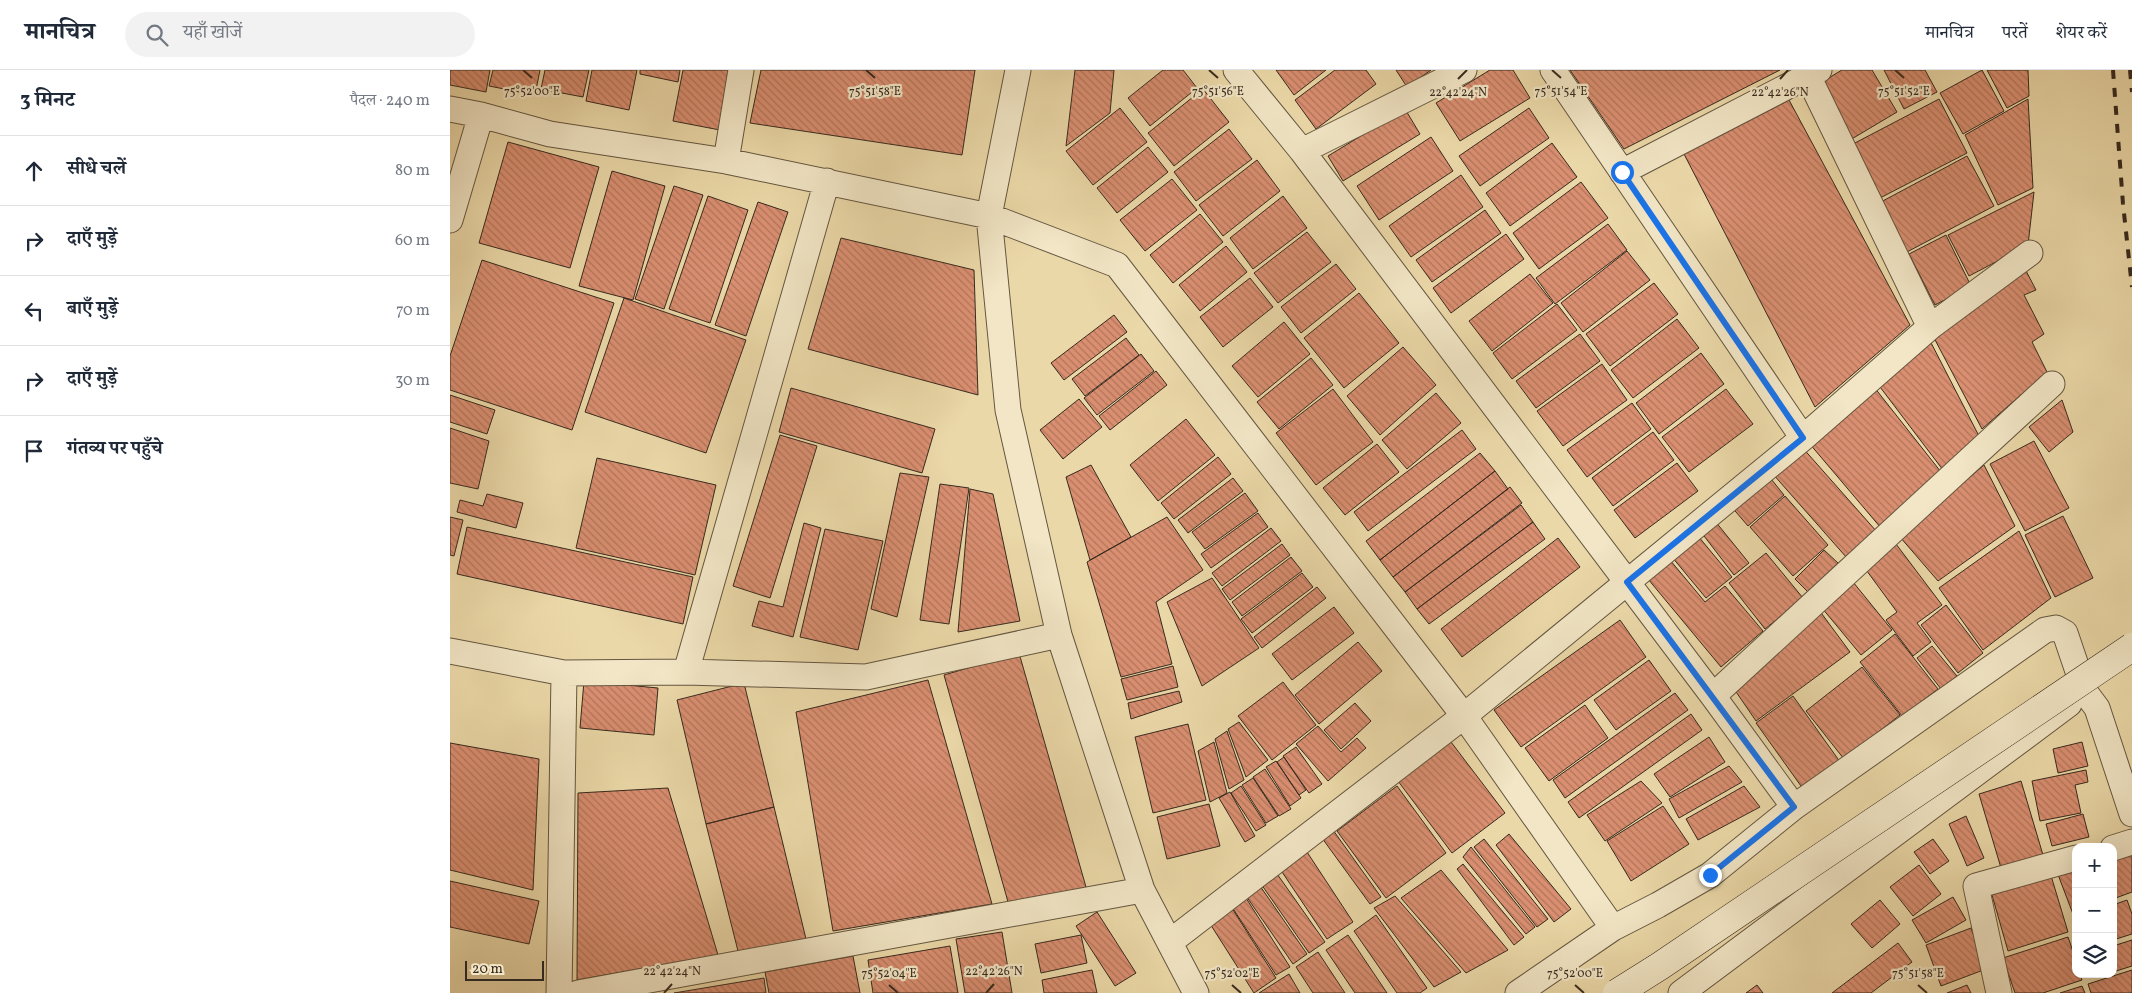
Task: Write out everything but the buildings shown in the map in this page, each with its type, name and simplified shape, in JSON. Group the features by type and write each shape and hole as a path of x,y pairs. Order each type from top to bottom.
{"street":[{"path":"726,161 741,70"},
{"path":"1018,70 989,216 1008,410 1060,635 1142,890 1196,993"},
{"path":"1236,70 1302,151 1713,696 1794,807"},
{"path":"1302,151 1464,70"},
{"path":"1553,70 1803,438"},
{"path":"1622,172 1813,73 1930,327"},
{"path":"450,109 481,115 550,134 726,161 989,216 1117,265 1464,716 1613,928"},
{"path":"450,220 481,115"},
{"path":"686,672 827,181"},
{"path":"1170,942 1464,716 1803,438 1930,327 2030,253"},
{"path":"1713,696 2052,384"},
{"path":"1518,993 1613,928 1710,875 1794,807 2045,630 2056,628 2066,633 2085,692 2097,708 2132,814"},
{"path":"450,651 564,674 686,672 866,677 1060,635"},
{"path":"1617,993 1677,955 2132,647"},
{"path":"559,993 564,674"},
{"path":"1681,993 2085,692"},
{"path":"2117,847 2132,842"},
{"path":"1999,993 1976,886 2072,859"},
{"path":"578,993 1142,890"}],"railway":[{"path":"2113,70 2123,204 2132,287"},
{"path":"2130,70 2132,92"}],"route":[{"path":"1622,172 1803,438 1627,582 1794,807 1710,875"}]}
